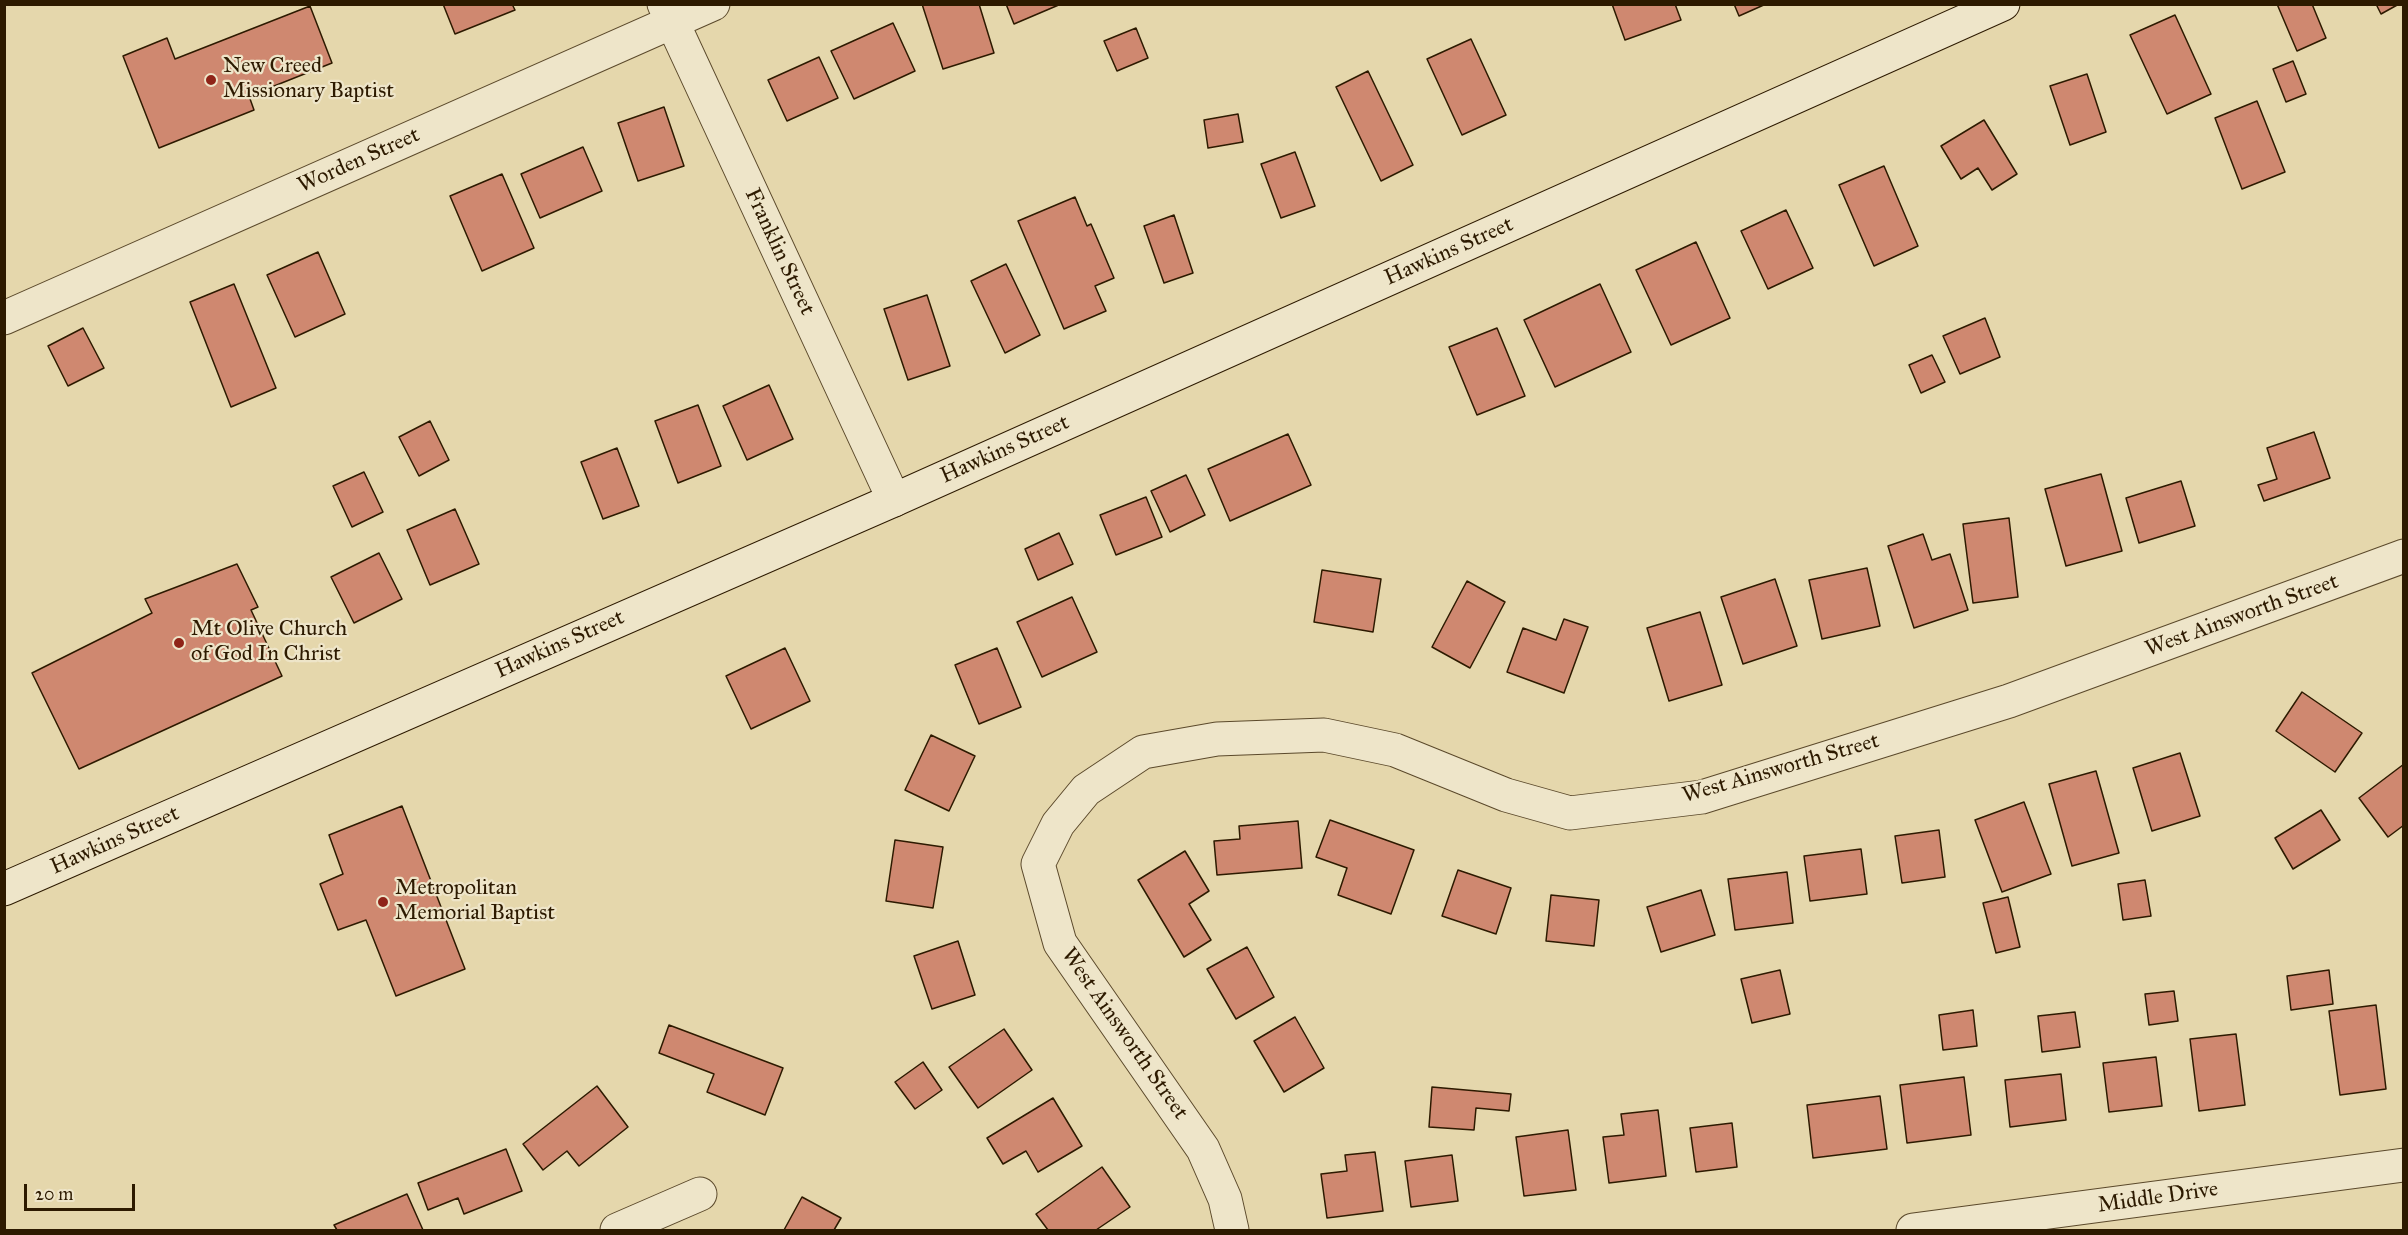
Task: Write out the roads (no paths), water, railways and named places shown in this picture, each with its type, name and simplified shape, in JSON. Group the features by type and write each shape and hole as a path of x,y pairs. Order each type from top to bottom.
{"street":[{"name":"Worden Street","path":"4,318 668,13 712,4"},
{"name":"Hawkins Street","path":"4,889 894,500 2003,4"},
{"name":"Franklin Street","path":"668,13 894,500"},
{"name":"West Ainsworth Street","path":"1232,1230 1225,1199 1203,1149 1060,943 1038,864 1058,824 1086,790 1143,752 1217,739 1324,735 1395,750 1506,795 1570,813 1701,797 2009,702 2400,564"},
{"name":"Middle Drive","path":"1913,1230 2403,1165"},
{"path":"617,1230 700,1194"}],"place":[{"name":"New Creed Missionary Baptist","path":"211,80"},
{"name":"Mt Olive Church of God In Christ","path":"179,643"},
{"name":"Metropolitan Memorial Baptist","path":"383,902"}]}
